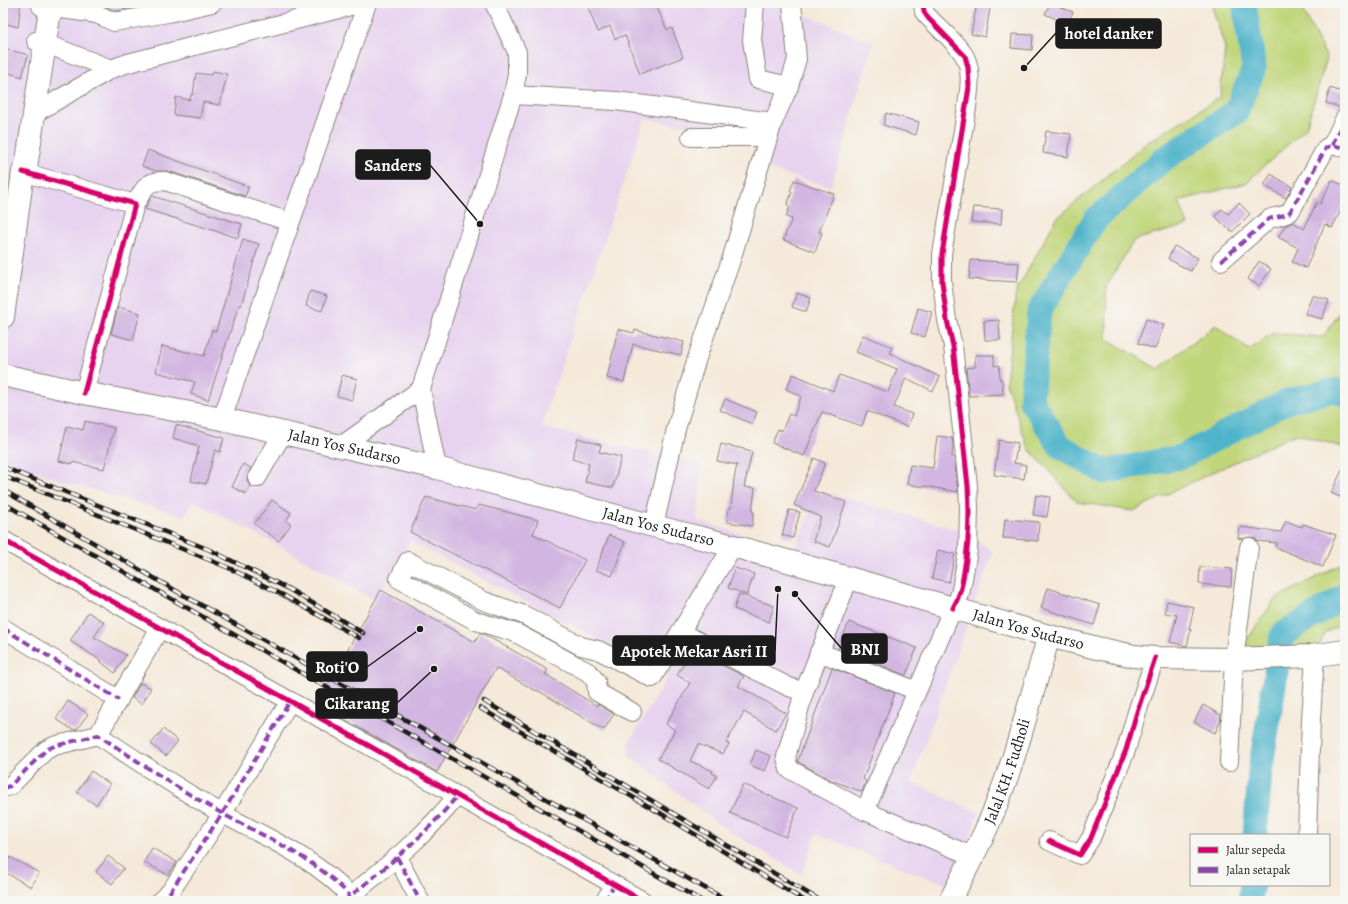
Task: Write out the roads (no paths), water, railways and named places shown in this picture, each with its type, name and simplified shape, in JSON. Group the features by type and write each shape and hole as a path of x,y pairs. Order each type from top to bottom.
{"main road":[{"path":"23,172 20,159 46,5"},
{"path":"3,316 23,172 27,161 35,113 40,42"},
{"name":"Jalan Yos Sudarso","path":"3,375 222,419 437,468 733,546 1049,636 1134,656 1155,658 1313,656 1345,650"},
{"name":"Jalal KH. Fudholi","path":"950,901 987,827 1018,744 1049,636"}],"street":[{"path":"46,5 94,9 114,22 168,13 212,3"},
{"path":"35,113 111,69 128,63 362,3"},
{"path":"222,419 367,3"},
{"path":"437,468 421,390 513,95 517,74 517,52 494,3"},
{"path":"755,3 752,40 758,79 789,86"},
{"path":"654,526 676,429 697,358 732,260 770,129 789,86 797,59 792,3"},
{"path":"865,811 953,608 958,600 968,550 968,486 953,346 947,320 942,282 942,254 970,87 968,67 965,56 929,19 924,12 923,3"},
{"path":"40,42 111,69"},
{"path":"513,95 616,101 770,129"},
{"path":"1221,261 1268,219 1286,215 1290,212 1326,148 1338,146 1345,118"},
{"path":"691,137 770,129"},
{"path":"23,172 135,204"},
{"path":"84,392 135,204 147,186 152,182 165,181 290,222"},
{"path":"341,446 421,390"},
{"path":"257,478 283,433"},
{"path":"3,540 290,700 643,901"},
{"path":"632,712 598,692 596,681 588,672 516,632 476,621 399,579 408,561 484,602 524,615 581,646 598,650 652,678 733,546"},
{"path":"1229,762 1236,658 1249,547"},
{"path":"849,578 804,692 786,757 789,770 865,811 972,856"},
{"path":"3,628 119,700"},
{"path":"3,788 10,786 46,750 54,746 98,735 160,628"},
{"path":"680,632 789,687 804,692"},
{"path":"572,663 581,646"},
{"path":"819,652 917,691"},
{"path":"1307,834 1313,656"},
{"path":"1048,841 1075,862 1091,838 1126,750 1155,658"},
{"path":"160,901 170,892 222,814 290,700"},
{"path":"98,735 222,814 283,845 319,868 338,884 347,899 397,857 441,816 457,796"},
{"path":"397,857 420,901"},
{"path":"604,901 614,885"}],"waterway":[{"path":"1244,3 1254,68 1236,112 1165,158 1095,220 1039,311 1031,401 1060,446 1104,472 1181,457 1288,401 1335,390 1345,394"},
{"path":"1255,834 1260,772 1282,635 1345,596"},
{"path":"1250,901 1252,886"}],"railway":[{"path":"3,467 210,550 287,588 363,633"},
{"path":"3,476 229,568 283,595 359,638"},
{"path":"3,490 178,592 728,901"},
{"path":"3,503 702,901"},
{"path":"484,701 821,901"},
{"path":"480,708 660,813 805,901"}],"place":[{"name":"hotel danker","path":"1024,68"},
{"name":"Sanders","path":"480,224"},
{"name":"Apotek Mekar Asri II","path":"778,589"},
{"name":"BNI","path":"795,594"},
{"name":"Roti'O","path":"420,629"},
{"name":"Cikarang","path":"434,669"}]}
